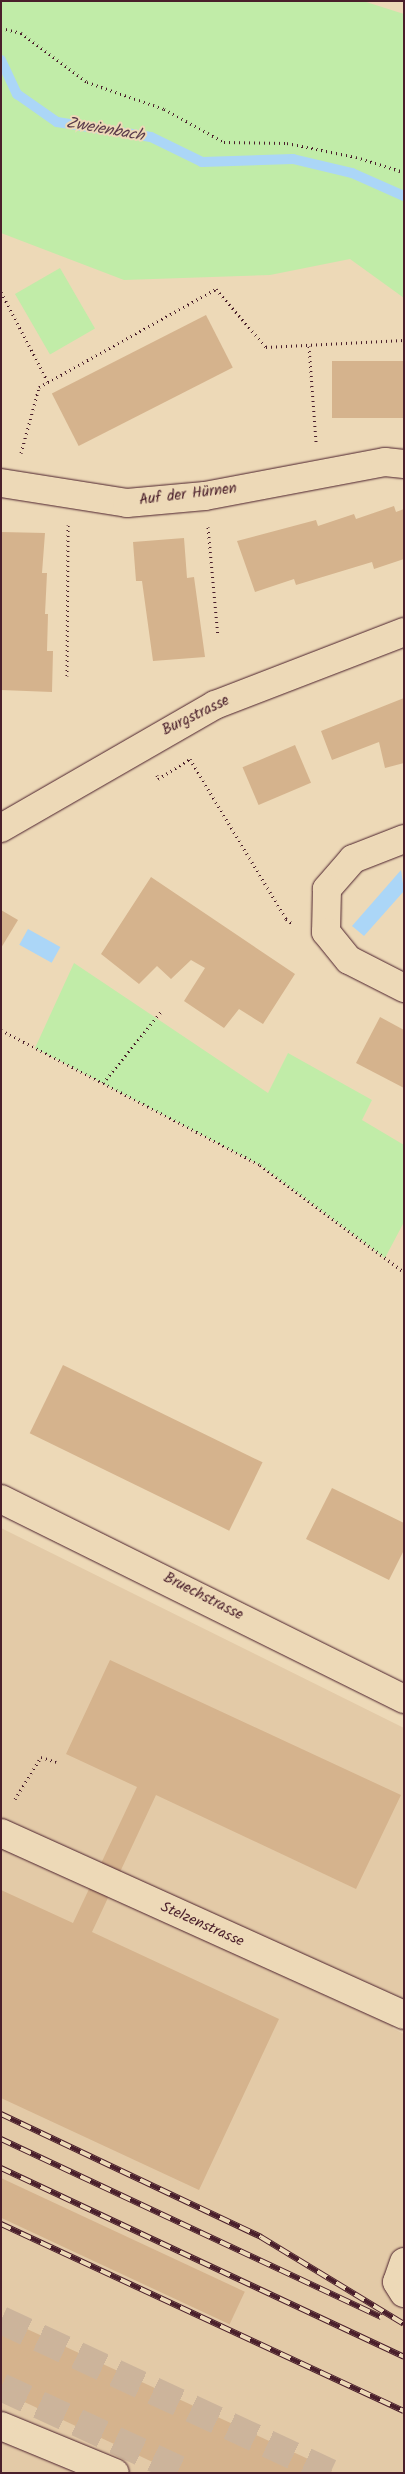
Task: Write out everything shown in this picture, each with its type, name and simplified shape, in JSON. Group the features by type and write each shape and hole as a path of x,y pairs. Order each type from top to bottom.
{"street":[{"name":"Auf der Hürnen","path":"6,484 69,496 127,503 205,496 318,472 385,462 404,464"},
{"name":"Burgstrasse","path":"1,828 215,705 404,632"},
{"path":"404,839 353,859 327,889 326,932 349,960 404,988"},
{"name":"Bruechstrasse","path":"1,1499 404,1699"},
{"name":"Stelzenstrasse","path":"1,1833 404,2015"},
{"path":"404,2262 397,2282 404,2294"},
{"path":"1,2426 115,2473"}],"path":[{"path":"1,28 21,33 88,82 164,109 224,142 287,143 372,161 404,172"},
{"path":"6,484 39,386 216,289 266,347 404,340"},
{"path":"1,292 48,382"},
{"path":"309,346 318,472"},
{"path":"67,676 69,496"},
{"path":"205,496 218,636"},
{"path":"158,779 190,759 286,919 312,934 326,932"},
{"path":"104,1083 161,1012"},
{"path":"1,1030 260,1165 404,1272"},
{"path":"15,1799 41,1757 56,1762"}],"shaded area":[{"path":"1,1528 404,1728 404,2018 392,2028 404,2034 404,2473 1,2473"}],"green space":[{"path":"1,1 363,1 404,14 404,298 350,259 270,275 124,280 1,233"},
{"path":"60,268 95,329 50,355 15,294"},
{"path":"74,963 268,1093 288,1053 372,1100 362,1120 404,1145 404,1222 385,1258 260,1165 35,1048"}],"water":[{"path":"401,870 404,891 364,936 352,926"},
{"path":"28,929 60,947 52,963 19,945"}],"building":[{"path":"206,315 233,368 79,446 52,394"},
{"path":"332,361 404,361 404,418 332,418"},
{"path":"394,506 396,512 404,509 404,559 374,569 372,562 296,585 294,579 255,592 237,541 316,520 318,526 354,514 356,519"},
{"path":"1,532 45,533 42,573 47,573 45,614 48,614 47,651 53,651 52,692 1,690"},
{"path":"184,538 187,578 194,577 205,657 153,661 142,581 136,581 133,542"},
{"path":"404,698 404,763 385,768 379,742 332,760 321,731"},
{"path":"295,745 311,783 259,805 243,767"},
{"path":"151,877 295,974 263,1024 239,1009 224,1028 184,1001 205,968 191,960 171,979 157,966 139,984 101,954"},
{"path":"1,910 18,920 1,948"},
{"path":"380,1017 404,1030 404,1088 356,1063"},
{"path":"63,1365 263,1462 229,1531 30,1433"},
{"path":"332,1488 404,1523 404,1550 389,1580 306,1539"},
{"path":"110,1660 401,1795 356,1889 156,1795 92,1932 279,2019 199,2190 1,2098 1,1890 73,1923 137,1787 66,1754"},
{"path":"1,2178 245,2292 230,2324 1,2218"},
{"path":"1,2317 332,2470 331,2473 176,2473 1,2391"}],"waterway":[{"name":"Zweienbach","path":"1,60 17,94 57,122 151,137 202,162 293,159 352,173 404,196"}],"tunnel":[{"path":"1,2320 330,2473"},
{"path":"1,2387 186,2473"}],"railway":[{"path":"1,2114 261,2237 404,2324"},
{"path":"1,2139 381,2317"},
{"path":"1,2168 404,2357"},
{"path":"1,2224 404,2411"}]}
